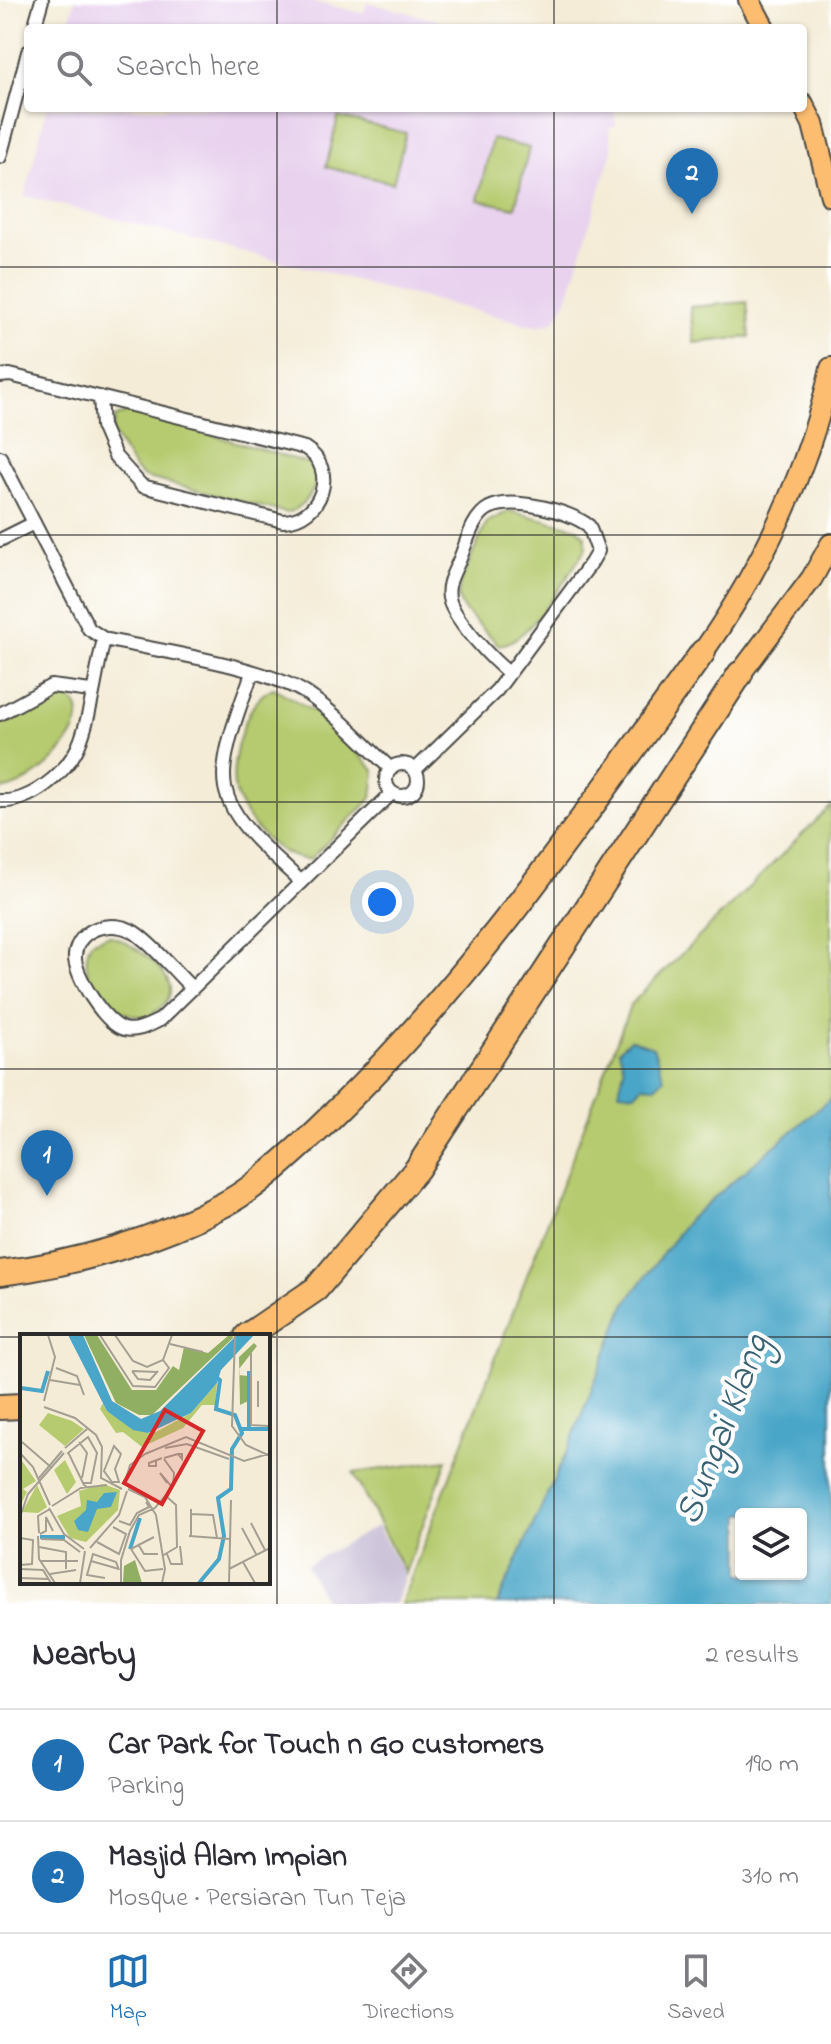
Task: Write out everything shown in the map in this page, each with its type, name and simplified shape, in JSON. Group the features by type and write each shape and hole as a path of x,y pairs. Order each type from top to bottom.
{"highway":[{"path":"0,1273 44,1268 132,1242 227,1203 309,1138 393,1056 499,930 580,825 703,652"},
{"path":"250,1334 316,1289 417,1169 740,674"},
{"path":"0,1407 20,1406"}],"main road":[{"path":"749,0 762,24"},
{"path":"807,112 813,124 831,196"},
{"path":"703,652 731,613 804,461 821,414 831,368"},
{"path":"740,674 812,578 831,544"}],"street":[{"path":"35,24 42,0"},
{"path":"0,157 24,67"},
{"path":"0,376 10,375 100,397 305,448 318,456 325,469 324,484 317,501 308,513 293,521 283,521 142,486 115,456 102,426 100,397"},
{"path":"0,457 89,629 104,639 276,678 306,693 391,769"},
{"path":"415,770 497,690 598,551 589,526 568,514 539,506 503,504 488,509 476,521 448,586 449,601 457,615 509,673"},
{"path":"0,540 34,523"},
{"path":"0,801 25,797 64,767 78,747 104,639"},
{"path":"252,673 235,724 224,786 249,831 301,882"},
{"path":"0,714 51,686 91,691"},
{"path":"404,764 415,770 419,782 412,793 400,797 392,793 386,778 391,769 404,764"},
{"path":"192,988 134,932 114,924 93,929 78,943 77,971 107,1020 125,1029 141,1029 160,1020 392,793"}],"shaded area":[{"path":"75,0 304,0 364,13 367,2 452,24 68,24"},
{"path":"46,112 614,112 616,126 609,127 612,150 567,300 554,322 535,326 25,196"},
{"path":"377,1526 405,1576 395,1604 327,1604 306,1565"}],"green space":[{"path":"338,117 406,133 393,183 326,167"},
{"path":"492,139 529,148 515,208 478,200"},
{"path":"747,302 750,337 694,343 690,307"},
{"path":"130,411 308,463 317,477 313,489 303,504 287,513 144,477 134,468 112,432 115,418"},
{"path":"509,511 577,528 585,536 586,549 536,620 511,641 499,645 463,609 458,598 460,583 487,522"},
{"path":"274,688 325,718 375,771 372,798 310,859 286,853 262,835 237,798 234,786 233,774 242,730 255,703"},
{"path":"50,696 69,699 78,708 77,723 70,739 39,772 20,784 0,790 0,724"},
{"path":"831,806 831,1098 689,1219 626,1303 568,1449 497,1604 401,1604 631,1004"},
{"path":"108,935 139,951 167,979 170,989 168,999 149,1017 121,1011 99,994 91,982 87,956 91,942"},
{"path":"447,1460 405,1573 353,1473"}],"water":[{"path":"630,1039 653,1047 664,1078 656,1086 643,1085 635,1094 619,1092 624,1069 619,1050"},
{"name":"Sungai Klang","path":"831,1098 831,1604 497,1604 568,1449 626,1303 689,1219"}],"place":[{"name":"Masjid Alam Impian","path":"692,214"},
{"name":"Car Park for Touch n Go customers","path":"47,1196"}]}
